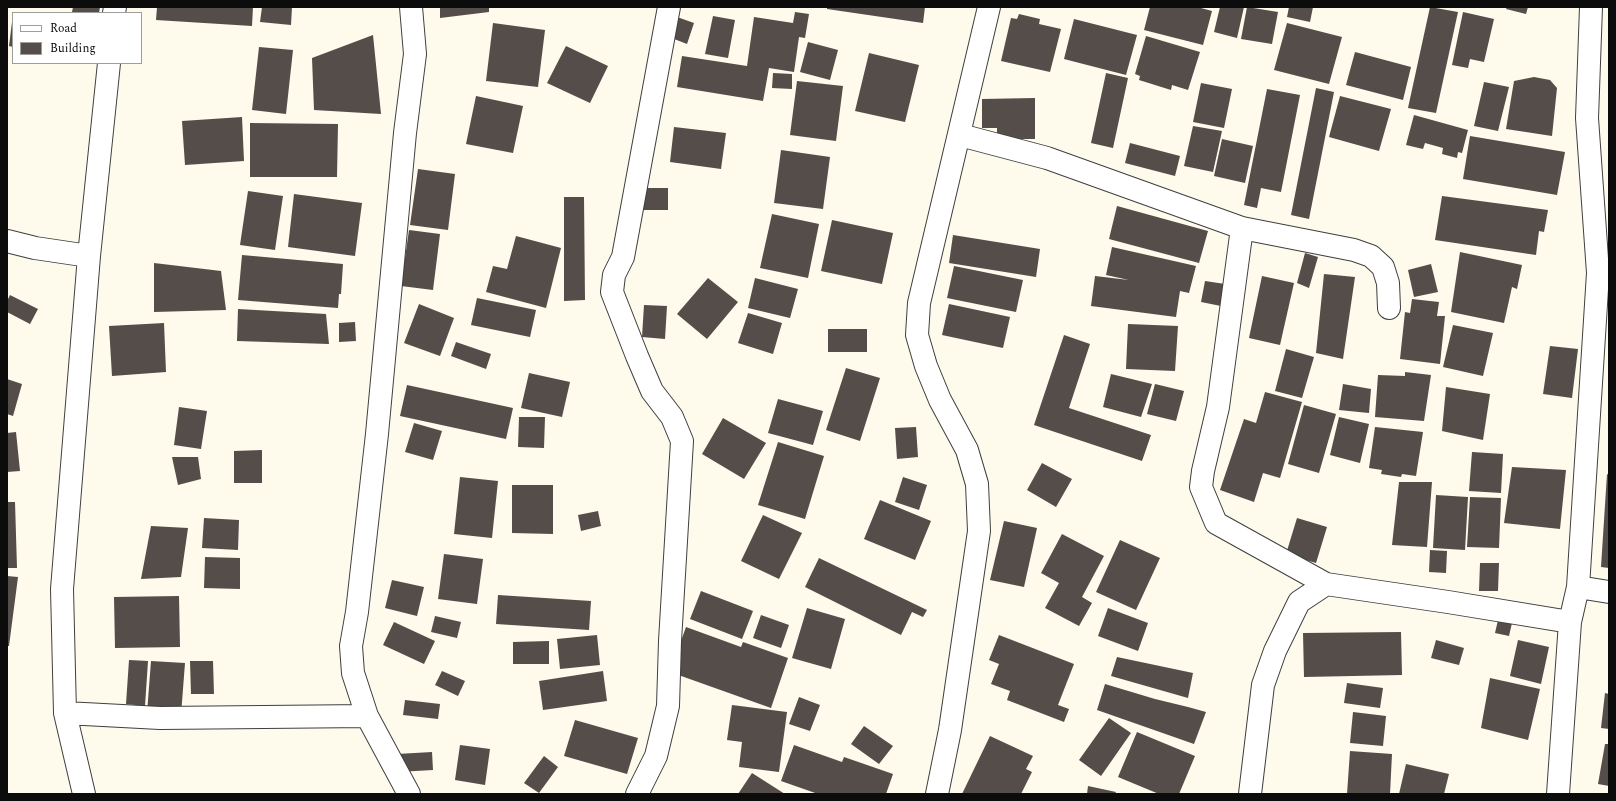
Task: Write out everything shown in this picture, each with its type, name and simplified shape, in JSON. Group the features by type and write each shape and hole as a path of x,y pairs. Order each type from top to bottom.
{"street":[{"path":"409,794 367,716 353,673 351,646 357,612 377,434 405,133 415,54 411,7"},
{"path":"637,794 656,756 668,706 670,641 682,441 672,417 652,391 612,292 614,275 623,257 669,7"},
{"path":"937,794 950,730 979,531 977,484 967,450 940,400 929,373 917,335 919,303 960,135 989,7"},
{"path":"1558,794 1570,622 1578,587 1604,274 1587,118 1591,7"},
{"path":"84,794 65,713 62,589 89,256 109,64"},
{"path":"960,135 1047,158 1242,228 1354,250 1371,256 1383,267 1388,283 1389,308"},
{"path":"1242,228 1218,407 1203,471 1201,487 1216,522 1326,584 1570,622"},
{"path":"7,241 35,248 89,256"},
{"path":"1250,794 1263,685 1275,650 1299,602 1326,584"},
{"path":"1578,587 1609,592"},
{"path":"65,713 160,718 367,716"}],"building":[{"path":"73,7 100,7 99,12 72,12"},
{"path":"157,7 253,7 252,26 156,20"},
{"path":"262,7 292,7 291,25 260,22"},
{"path":"440,7 489,7 489,12 440,18"},
{"path":"827,7 925,7 923,23 827,9"},
{"path":"1150,7 1201,7 1212,11 1203,45 1144,30"},
{"path":"1220,7 1244,7 1237,38 1214,32"},
{"path":"1247,7 1278,12 1272,44 1241,39"},
{"path":"1289,7 1313,7 1310,22 1287,17"},
{"path":"1430,7 1458,12 1436,113 1408,108"},
{"path":"1507,7 1528,7 1526,14 1506,9"},
{"path":"795,12 809,14 805,38 799,37 794,72 769,68 763,101 677,87 682,56 747,66 754,17 793,23"},
{"path":"1463,12 1494,19 1484,62 1470,59 1468,68 1452,65"},
{"path":"1019,14 1040,19 1039,24 1061,29 1050,72 1001,61 1011,18 1017,19"},
{"path":"713,16 735,20 728,58 705,54"},
{"path":"677,17 694,23 687,44 669,37"},
{"path":"1074,19 1137,35 1126,75 1064,59"},
{"path":"12,22 12,47 9,46"},
{"path":"493,23 545,30 538,87 486,81"},
{"path":"1287,23 1342,37 1329,84 1274,70"},
{"path":"373,35 381,114 314,110 312,58"},
{"path":"1146,36 1200,52 1188,90 1172,85 1171,90 1139,80 1140,76 1135,74"},
{"path":"808,42 838,50 830,80 800,72"},
{"path":"566,46 608,66 590,103 547,83"},
{"path":"259,47 293,50 286,114 252,110"},
{"path":"1355,52 1411,67 1403,100 1346,85"},
{"path":"869,53 919,65 905,122 855,111"},
{"path":"773,73 792,74 792,89 772,88"},
{"path":"1106,73 1128,78 1113,148 1091,143"},
{"path":"1534,77 1550,80 1557,88 1552,136 1506,129 1514,81"},
{"path":"797,81 843,86 836,141 790,135"},
{"path":"1484,82 1509,87 1498,131 1474,126"},
{"path":"1201,83 1232,89 1224,128 1193,122"},
{"path":"1316,88 1334,92 1309,219 1291,215"},
{"path":"1267,89 1300,95 1281,192 1261,188 1257,208 1244,205"},
{"path":"476,96 523,106 513,153 466,144"},
{"path":"1340,96 1391,109 1379,151 1329,137"},
{"path":"1035,98 1035,139 997,139 997,128 982,128 982,99"},
{"path":"1414,115 1468,130 1462,153 1458,152 1457,158 1442,154 1443,148 1425,143 1423,149 1406,145"},
{"path":"242,117 244,161 185,165 182,121"},
{"path":"250,123 338,124 337,177 250,177"},
{"path":"1193,126 1222,131 1213,172 1184,166"},
{"path":"674,127 726,133 721,169 670,162"},
{"path":"1470,136 1565,152 1557,195 1463,179"},
{"path":"1222,139 1253,146 1245,183 1214,176"},
{"path":"1130,143 1180,156 1175,176 1125,163"},
{"path":"781,150 830,157 823,209 774,203"},
{"path":"418,169 455,174 448,230 410,225"},
{"path":"637,188 668,188 668,210 637,210"},
{"path":"248,191 283,196 275,250 240,245"},
{"path":"294,194 362,203 355,256 288,247"},
{"path":"1442,196 1548,210 1544,232 1539,231 1536,255 1435,240"},
{"path":"564,197 584,197 585,300 564,301"},
{"path":"1117,206 1208,231 1199,263 1109,239"},
{"path":"772,214 819,224 808,278 760,268"},
{"path":"832,220 893,233 882,284 821,271"},
{"path":"409,230 440,234 433,290 401,286"},
{"path":"953,235 1040,249 1036,277 949,263"},
{"path":"516,236 561,248 546,308 486,292 493,266 507,269"},
{"path":"1112,247 1196,266 1189,293 1180,291 1176,317 1091,306 1095,276 1129,280 1106,275"},
{"path":"1460,252 1522,265 1517,289 1512,287 1504,323 1451,312"},
{"path":"1305,253 1318,257 1309,288 1297,283"},
{"path":"242,255 343,264 341,294 339,294 338,308 238,300"},
{"path":"154,263 221,271 226,310 154,312"},
{"path":"1431,264 1438,292 1414,297 1408,270"},
{"path":"954,266 1023,280 1016,312 947,298"},
{"path":"1324,274 1355,277 1343,359 1316,353"},
{"path":"1262,276 1294,283 1280,345 1249,338"},
{"path":"708,278 738,302 707,339 677,314"},
{"path":"755,278 798,289 790,318 748,308"},
{"path":"1205,281 1225,284 1221,306 1201,302"},
{"path":"10,295 38,309 30,324 7,312 7,301"},
{"path":"477,298 536,310 530,337 471,325"},
{"path":"1412,299 1439,302 1437,316 1445,316 1440,364 1400,359 1405,312 1410,313"},
{"path":"419,304 454,318 440,356 404,343"},
{"path":"949,304 1010,317 1003,348 942,335"},
{"path":"644,305 667,306 665,339 642,337"},
{"path":"238,309 326,314 329,344 237,341"},
{"path":"748,313 782,323 773,354 738,343"},
{"path":"355,322 356,341 339,342 339,323"},
{"path":"164,323 166,372 112,376 109,326"},
{"path":"1128,324 1178,326 1175,371 1126,369"},
{"path":"1453,325 1493,333 1483,376 1443,367"},
{"path":"828,329 867,329 867,352 828,352"},
{"path":"1064,335 1090,344 1069,408 1151,435 1142,461 1034,425"},
{"path":"456,342 491,354 486,369 451,356"},
{"path":"1550,346 1578,349 1572,398 1543,394"},
{"path":"1286,349 1314,357 1302,398 1275,391"},
{"path":"846,368 880,378 860,441 826,430"},
{"path":"1405,372 1431,375 1424,421 1375,417 1378,375 1405,376"},
{"path":"529,373 570,382 562,417 521,408"},
{"path":"1111,374 1152,384 1141,417 1103,407"},
{"path":"7,379 22,384 13,416 7,414"},
{"path":"1155,384 1184,391 1176,421 1147,414"},
{"path":"1343,384 1371,389 1369,413 1339,410"},
{"path":"407,385 513,408 506,439 400,416"},
{"path":"1446,387 1490,394 1483,440 1442,431"},
{"path":"1265,392 1302,402 1280,478 1263,473 1254,502 1220,490 1244,419 1256,423"},
{"path":"778,399 823,411 813,445 768,433"},
{"path":"1304,405 1336,414 1319,473 1288,464"},
{"path":"179,407 207,411 201,449 174,445"},
{"path":"519,417 545,417 544,448 518,447"},
{"path":"1339,417 1369,424 1360,463 1330,455"},
{"path":"723,418 766,443 744,479 702,454"},
{"path":"414,423 442,431 433,460 405,452"},
{"path":"916,427 918,457 897,459 895,428"},
{"path":"1375,427 1423,432 1416,476 1402,474 1401,477 1381,474 1382,470 1369,468"},
{"path":"16,432 20,471 7,472 7,433"},
{"path":"778,442 824,456 805,519 758,505"},
{"path":"262,450 262,483 234,483 234,451"},
{"path":"1472,452 1503,454 1501,493 1469,491"},
{"path":"172,457 198,457 201,479 178,485"},
{"path":"1042,463 1072,479 1056,507 1027,490"},
{"path":"1512,467 1566,470 1560,529 1504,523"},
{"path":"1607,474 1609,475 1609,568 1601,567"},
{"path":"460,477 498,481 492,538 454,534"},
{"path":"903,477 927,485 919,510 895,502"},
{"path":"1399,482 1432,482 1427,547 1392,545"},
{"path":"512,485 553,485 553,534 512,533"},
{"path":"1436,495 1468,497 1465,550 1433,548"},
{"path":"1470,497 1501,498 1499,548 1467,547"},
{"path":"880,500 931,521 915,560 864,539"},
{"path":"7,502 15,502 17,568 7,568"},
{"path":"598,511 601,526 581,531 578,515"},
{"path":"763,515 802,533 779,579 741,561"},
{"path":"204,518 239,520 238,550 202,548"},
{"path":"1297,518 1327,527 1316,563 1286,554"},
{"path":"1004,521 1037,528 1024,587 990,580"},
{"path":"151,526 188,528 181,577 141,579"},
{"path":"1062,534 1104,556 1082,597 1092,603 1079,626 1045,608 1059,583 1041,573"},
{"path":"1120,540 1160,558 1136,610 1096,592"},
{"path":"1430,550 1447,551 1446,573 1429,572"},
{"path":"444,554 483,559 477,604 438,599"},
{"path":"205,557 240,558 240,589 204,588"},
{"path":"819,558 927,610 923,617 912,612 901,635 805,587"},
{"path":"1480,563 1499,563 1498,591 1479,591"},
{"path":"7,576 18,577 9,646 7,646"},
{"path":"392,580 424,587 417,616 385,608"},
{"path":"701,591 753,611 742,639 690,619"},
{"path":"498,595 591,601 589,630 496,624"},
{"path":"179,596 180,647 115,648 114,597"},
{"path":"807,608 845,619 831,669 792,658"},
{"path":"1108,608 1148,623 1138,651 1098,636"},
{"path":"761,615 789,625 781,648 753,638"},
{"path":"435,616 461,622 457,638 431,632"},
{"path":"1498,620 1512,623 1509,636 1495,633"},
{"path":"394,622 435,641 424,664 383,645"},
{"path":"686,627 741,647 743,642 788,658 771,708 670,672"},
{"path":"1401,632 1402,675 1304,677 1303,633"},
{"path":"597,635 600,665 560,669 557,639"},
{"path":"999,635 1074,664 1058,705 1069,709 1064,722 1007,700 1010,691 991,684 999,664 989,660"},
{"path":"1436,640 1464,648 1459,665 1431,658"},
{"path":"1518,640 1549,647 1541,684 1510,676"},
{"path":"549,641 549,664 513,664 513,642"},
{"path":"1117,657 1193,673 1188,698 1111,676"},
{"path":"129,660 148,661 145,706 126,704"},
{"path":"151,661 185,663 181,715 147,713"},
{"path":"190,661 213,661 214,694 191,694"},
{"path":"442,671 465,681 458,696 435,685"},
{"path":"603,671 607,701 543,710 539,681"},
{"path":"1490,678 1540,689 1528,740 1481,728"},
{"path":"1347,683 1383,688 1380,708 1344,703"},
{"path":"1105,684 1206,712 1194,744 1097,710"},
{"path":"1605,693 1609,694 1609,729 1601,728"},
{"path":"799,697 820,705 810,731 789,724"},
{"path":"405,700 440,704 438,719 403,715"},
{"path":"732,705 787,712 779,772 739,767 742,742 727,740"},
{"path":"1353,712 1386,716 1383,746 1350,743"},
{"path":"1109,718 1131,733 1101,776 1079,760"},
{"path":"575,720 638,738 627,774 564,756"},
{"path":"864,726 893,746 879,764 851,744"},
{"path":"1137,732 1195,756 1179,794 1159,794 1118,777"},
{"path":"990,736 1033,756 1026,769 1032,772 1021,794 962,794"},
{"path":"1605,744 1609,744 1609,786 1598,784"},
{"path":"460,745 490,749 485,785 455,780"},
{"path":"794,745 842,762 844,757 893,774 886,794 818,794 781,781"},
{"path":"1350,751 1392,754 1390,794 1347,794"},
{"path":"432,752 433,770 398,772 397,754"},
{"path":"544,756 558,767 539,793 524,783"},
{"path":"1406,764 1449,774 1444,794 1399,794"},
{"path":"752,773 785,794 738,794"},
{"path":"1088,786 1116,792 1115,794 1087,794"}]}
